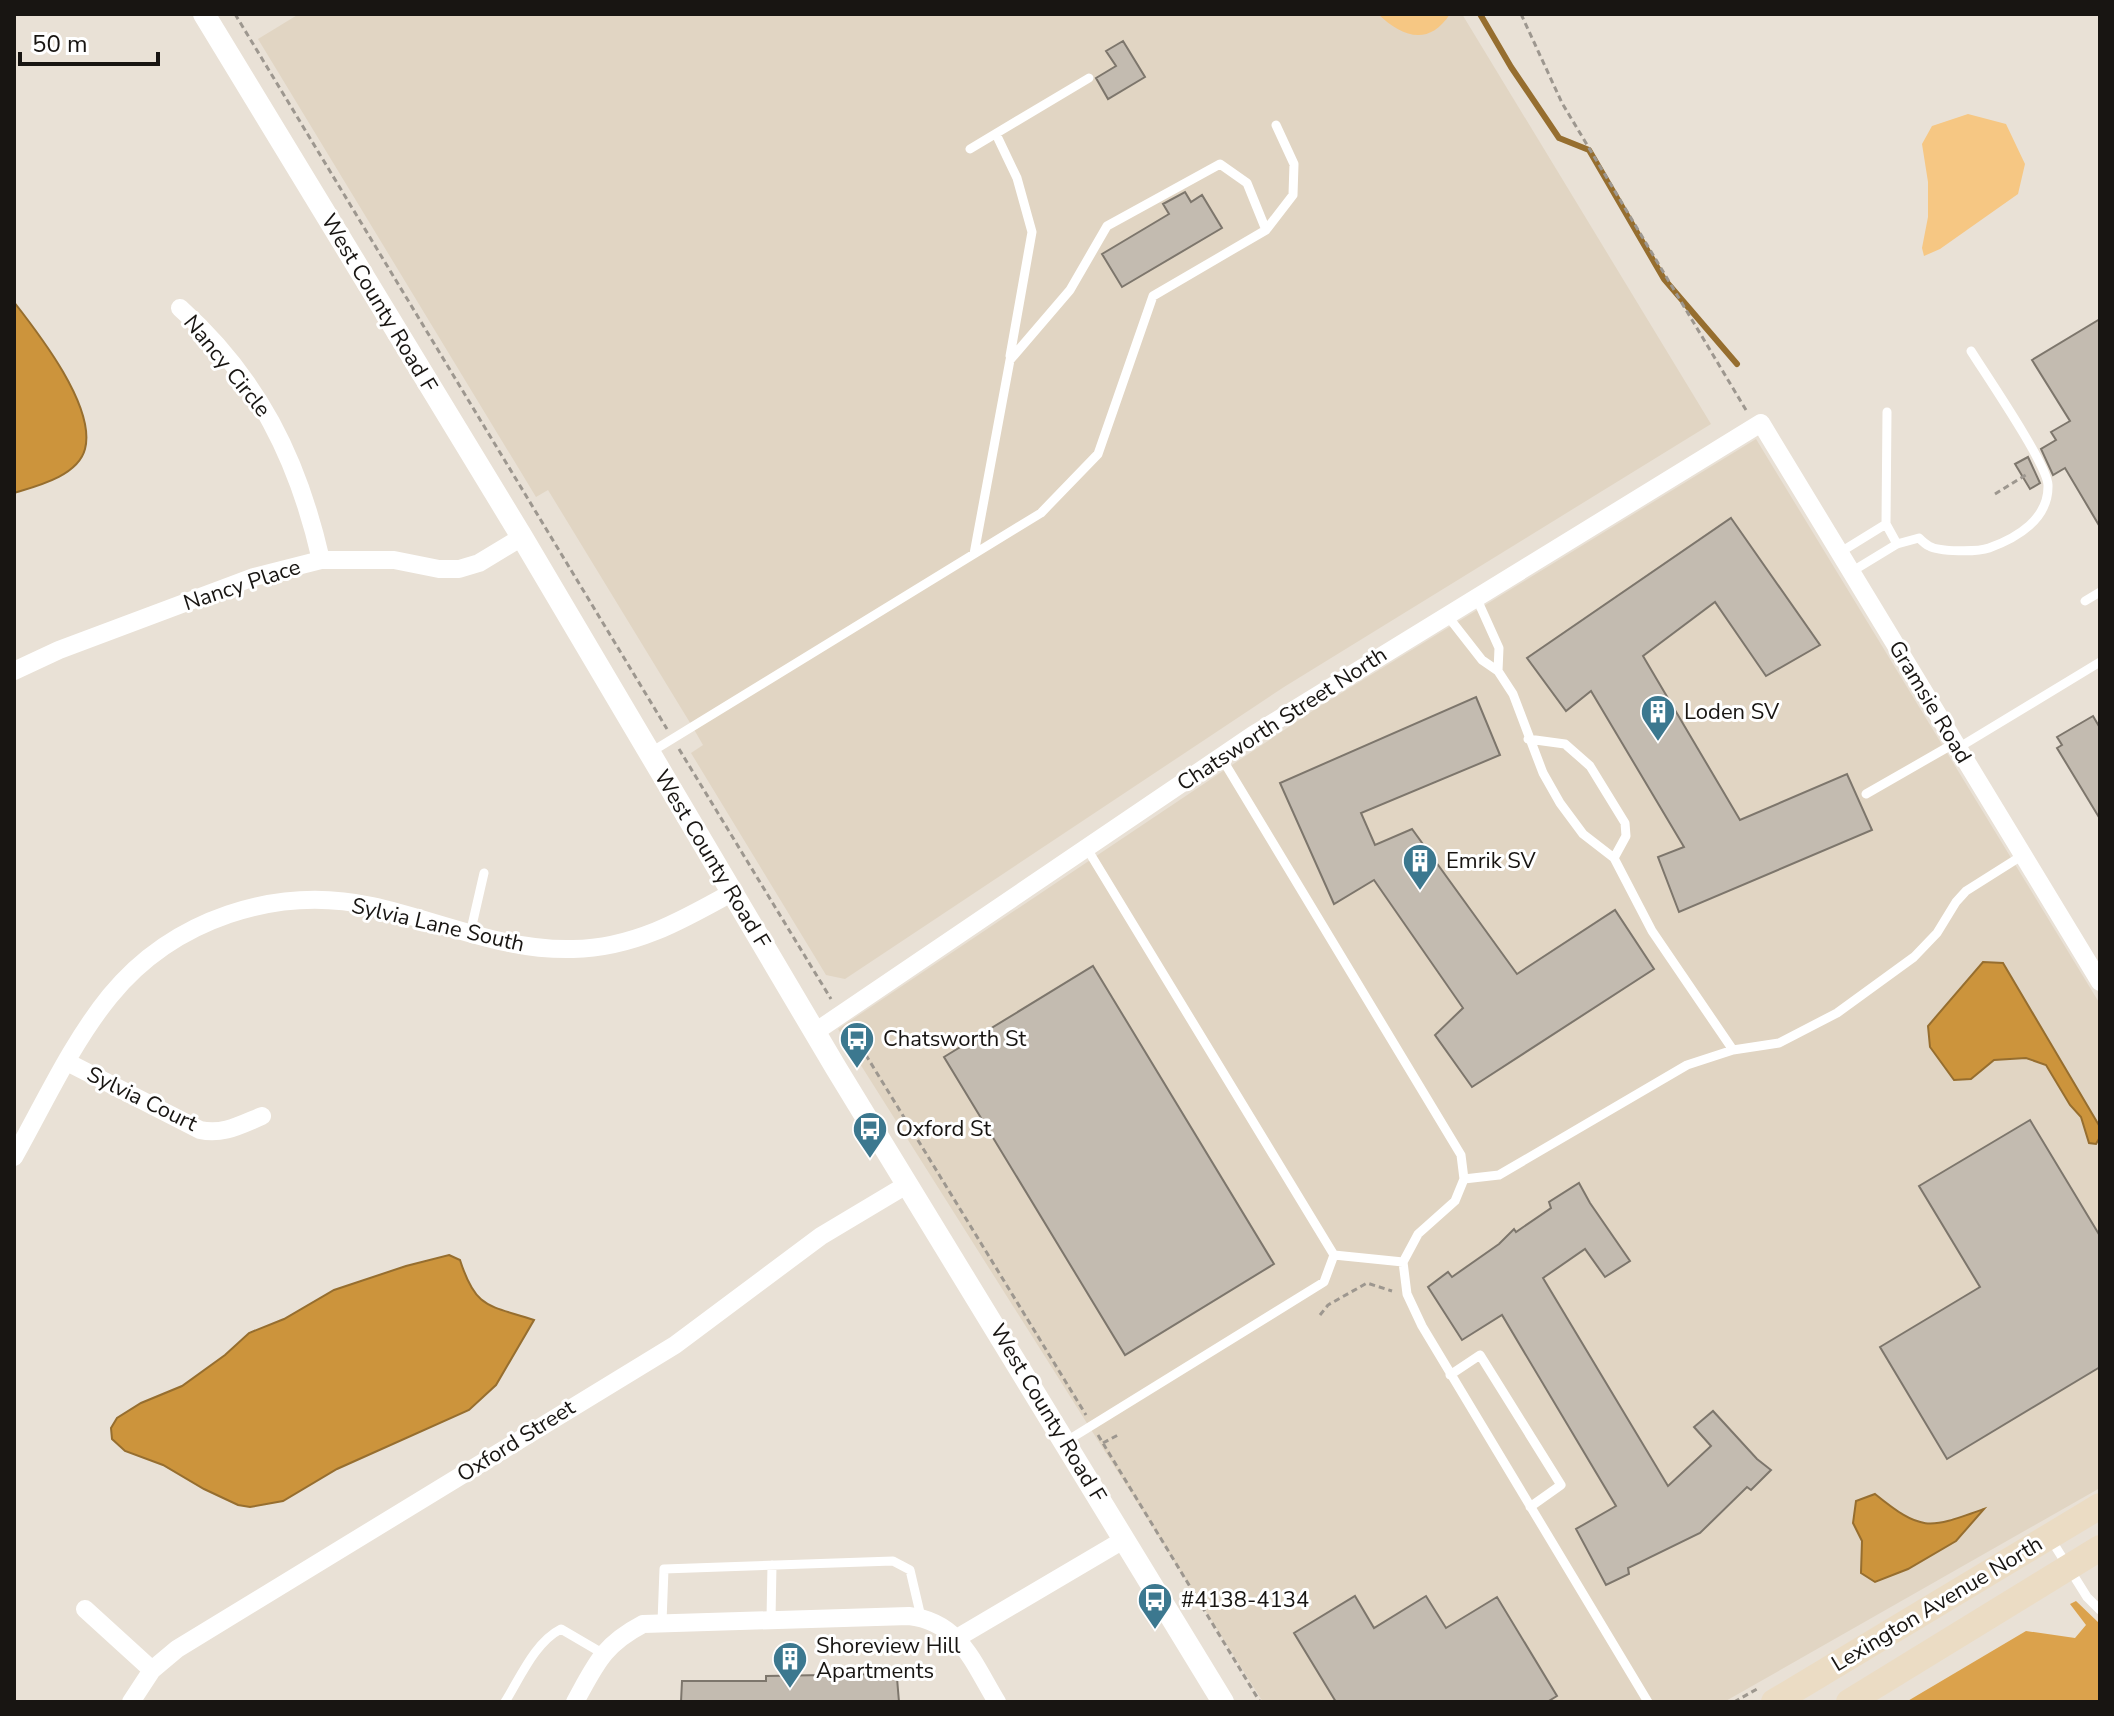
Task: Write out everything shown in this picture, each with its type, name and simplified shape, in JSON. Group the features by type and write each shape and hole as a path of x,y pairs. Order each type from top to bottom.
{"main road":[{"name":"Lexington Avenue North","path":"1774,1702 2100,1506"},
{"name":"Lexington Avenue North","path":"1849,1702 2100,1548"}],"street":[{"name":"West County Road F","path":"204,14 522,537 731,893 1223,1702"},
{"name":"Nancy Circle","path":"180,308 199,325 268,413 298,475 321,560"},
{"name":"Gramsie Road","path":"1758,424 2097,970"},
{"name":"Chatsworth Street North","path":"815,1032 1221,757 1446,614 1758,424"},
{"name":"Nancy Place","path":"14,671 59,650 254,577 321,560 394,560 439,569 459,569 479,563 522,537"},
{"name":"Sylvia Lane South","path":"14,1157 67,1062 111,995 136,969 194,928 230,912 302,900 335,902 371,906 511,944 575,949 641,938 672,926 731,893"},
{"name":"Sylvia Court","path":"67,1062 200,1130 226,1131 262,1116"},
{"name":"Oxford Street","path":"131,1702 152,1670 177,1649 675,1345 821,1236 908,1184"},
{"path":"957,1638 1125,1539"},
{"path":"85,1609 152,1670"},
{"path":"575,1702 602,1653 621,1635 643,1624 921,1617 948,1629 957,1638 997,1702"}],"lane":[{"path":"970,149 1089,78"},
{"path":"648,753 1041,513 1098,454 1153,296 1266,230 1293,195 1294,164 1276,125"},
{"path":"974,554 1032,232 1017,178 996,134"},
{"path":"1010,360 1070,290 1107,226 1220,164 1247,183 1266,230"},
{"path":"1851,572 1897,544 1919,538 1930,548 1986,550 2019,535 2041,513 2048,484 2041,466 1971,351"},
{"path":"1887,412 1886,524 1897,544"},
{"path":"1839,553 1886,524"},
{"path":"2085,601 2100,592"},
{"path":"1476,597 1499,648 1498,671"},
{"path":"1446,614 1482,660 1498,671 1521,712 1528,739 1560,803 1583,834 1614,858 1652,931 1733,1050"},
{"path":"1866,794 1957,746 2100,662"},
{"path":"1528,739 1565,744 1590,766 1625,823 1626,836 1614,858"},
{"path":"1221,757 1461,1155 1464,1179 1455,1201 1418,1234 1403,1262 1407,1289 1422,1326 1450,1375 1648,1702"},
{"path":"1086,847 1334,1255"},
{"path":"1464,1179 1499,1175 1687,1065 1733,1050 1779,1043 1837,1013 1914,957 1937,933 1966,891 2023,855"},
{"path":"470,934 484,873"},
{"path":"1334,1255 1403,1262"},
{"path":"1065,1442 1324,1282 1334,1255"},
{"path":"1450,1375 1480,1355 1561,1485 1530,1507"},
{"path":"2049,1537 2087,1597 2100,1610"},
{"path":"662,1622 664,1569 893,1561 910,1570 921,1617"},
{"path":"771,1619 772,1565"},
{"path":"505,1702 544,1642 554,1632 561,1629 602,1653"}],"path":[{"path":"235,14 1260,1702"},
{"path":"1521,14 1562,103 1758,424"},
{"path":"1995,494 2041,466"},
{"path":"1320,1315 1328,1305 1367,1283 1392,1291 1407,1289"},
{"path":"1103,1443 1118,1435"}],"shaded area":[{"path":"299,14 1462,14 1711,424 1284,687 845,979 826,975 691,753 703,745 692,726 548,490 536,497 258,39"},
{"path":"1378,14 1450,14 1433,31 1416,35 1397,29"},
{"path":"1968,114 2006,124 2025,164 2018,194 1940,249 1924,256 1922,248 1928,217 1928,182 1922,144 1932,126"},
{"path":"14,302 63,372 74,392 86,432 81,458 66,473 14,493"},
{"path":"1756,439 2100,1004 2100,1488 1724,1702 1263,1702 838,1029 1317,708"},
{"path":"1983,962 2003,963 2100,1127 2096,1144 2089,1143 2081,1117 2070,1105 2046,1065 2026,1058 1994,1060 1971,1079 1954,1080 1930,1047 1928,1026"},
{"path":"449,1255 460,1260 472,1288 486,1303 534,1320 496,1385 469,1410 337,1469 283,1501 250,1507 238,1505 163,1465 125,1451 112,1439 111,1428 117,1418 141,1403 182,1386 249,1333 284,1319 334,1290"},
{"path":"1875,1494 1904,1515 1926,1523 1950,1520 1984,1509 1956,1541 1908,1569 1875,1582 1861,1573 1862,1541 1853,1523 1856,1501"},
{"path":"2076,1601 2100,1624 2100,1702 1906,1702 2026,1631 2075,1638 2086,1625 2070,1604"}],"building":[{"path":"1123,41 1145,77 1108,99 1096,78 1116,66 1106,51"},
{"path":"1185,192 1191,202 1202,195 1222,228 1122,287 1102,254 1169,214 1163,204"},
{"path":"2100,319 2100,527 2065,468 2053,475 2041,449 2056,440 2051,432 2070,421 2032,360"},
{"path":"2028,457 2040,483 2030,489 2015,464"},
{"name":"Loden SV","path":"1731,518 1820,645 1766,676 1715,602 1643,656 1740,820 1847,774 1872,830 1679,912 1658,857 1684,847 1591,691 1566,711 1527,658"},
{"name":"Emrik SV","path":"1476,697 1500,755 1361,813 1375,845 1412,829 1517,974 1615,910 1654,969 1472,1087 1435,1035 1463,1008 1374,880 1334,904 1280,783"},
{"path":"2093,716 2100,728 2100,819 2057,748 2062,745 2057,737"},
{"path":"1093,966 1274,1264 1125,1355 944,1057"},
{"path":"2030,1120 2100,1236 2100,1367 1947,1459 1880,1347 1980,1287 1919,1186"},
{"path":"1579,1183 1630,1261 1605,1277 1585,1249 1543,1278 1668,1486 1711,1446 1694,1427 1713,1411 1771,1470 1751,1490 1747,1487 1700,1533 1628,1568 1629,1574 1606,1585 1576,1529 1616,1506 1502,1315 1462,1340 1428,1287 1448,1272 1452,1277 1499,1244 1514,1229 1516,1232 1551,1208 1549,1202"},
{"path":"1355,1596 1374,1628 1426,1596 1446,1628 1497,1597 1557,1696 1547,1702 1336,1702 1294,1633"},
{"name":"Shoreview Hill Apartments","path":"884,1674 884,1678 897,1678 899,1702 681,1702 682,1681 766,1681 766,1676"}],"waterway":[{"path":"1480,14 1559,138 1589,150 1664,279 1737,364"}],"place":[{"name":"Loden SV","path":"1658,743"},
{"name":"Emrik SV","path":"1420,892"},
{"name":"Chatsworth St","path":"857,1070"},
{"name":"Oxford St","path":"870,1160"},
{"name":"#4138-4134","path":"1155,1631"},
{"name":"Shoreview Hill Apartments","path":"790,1690"}]}
